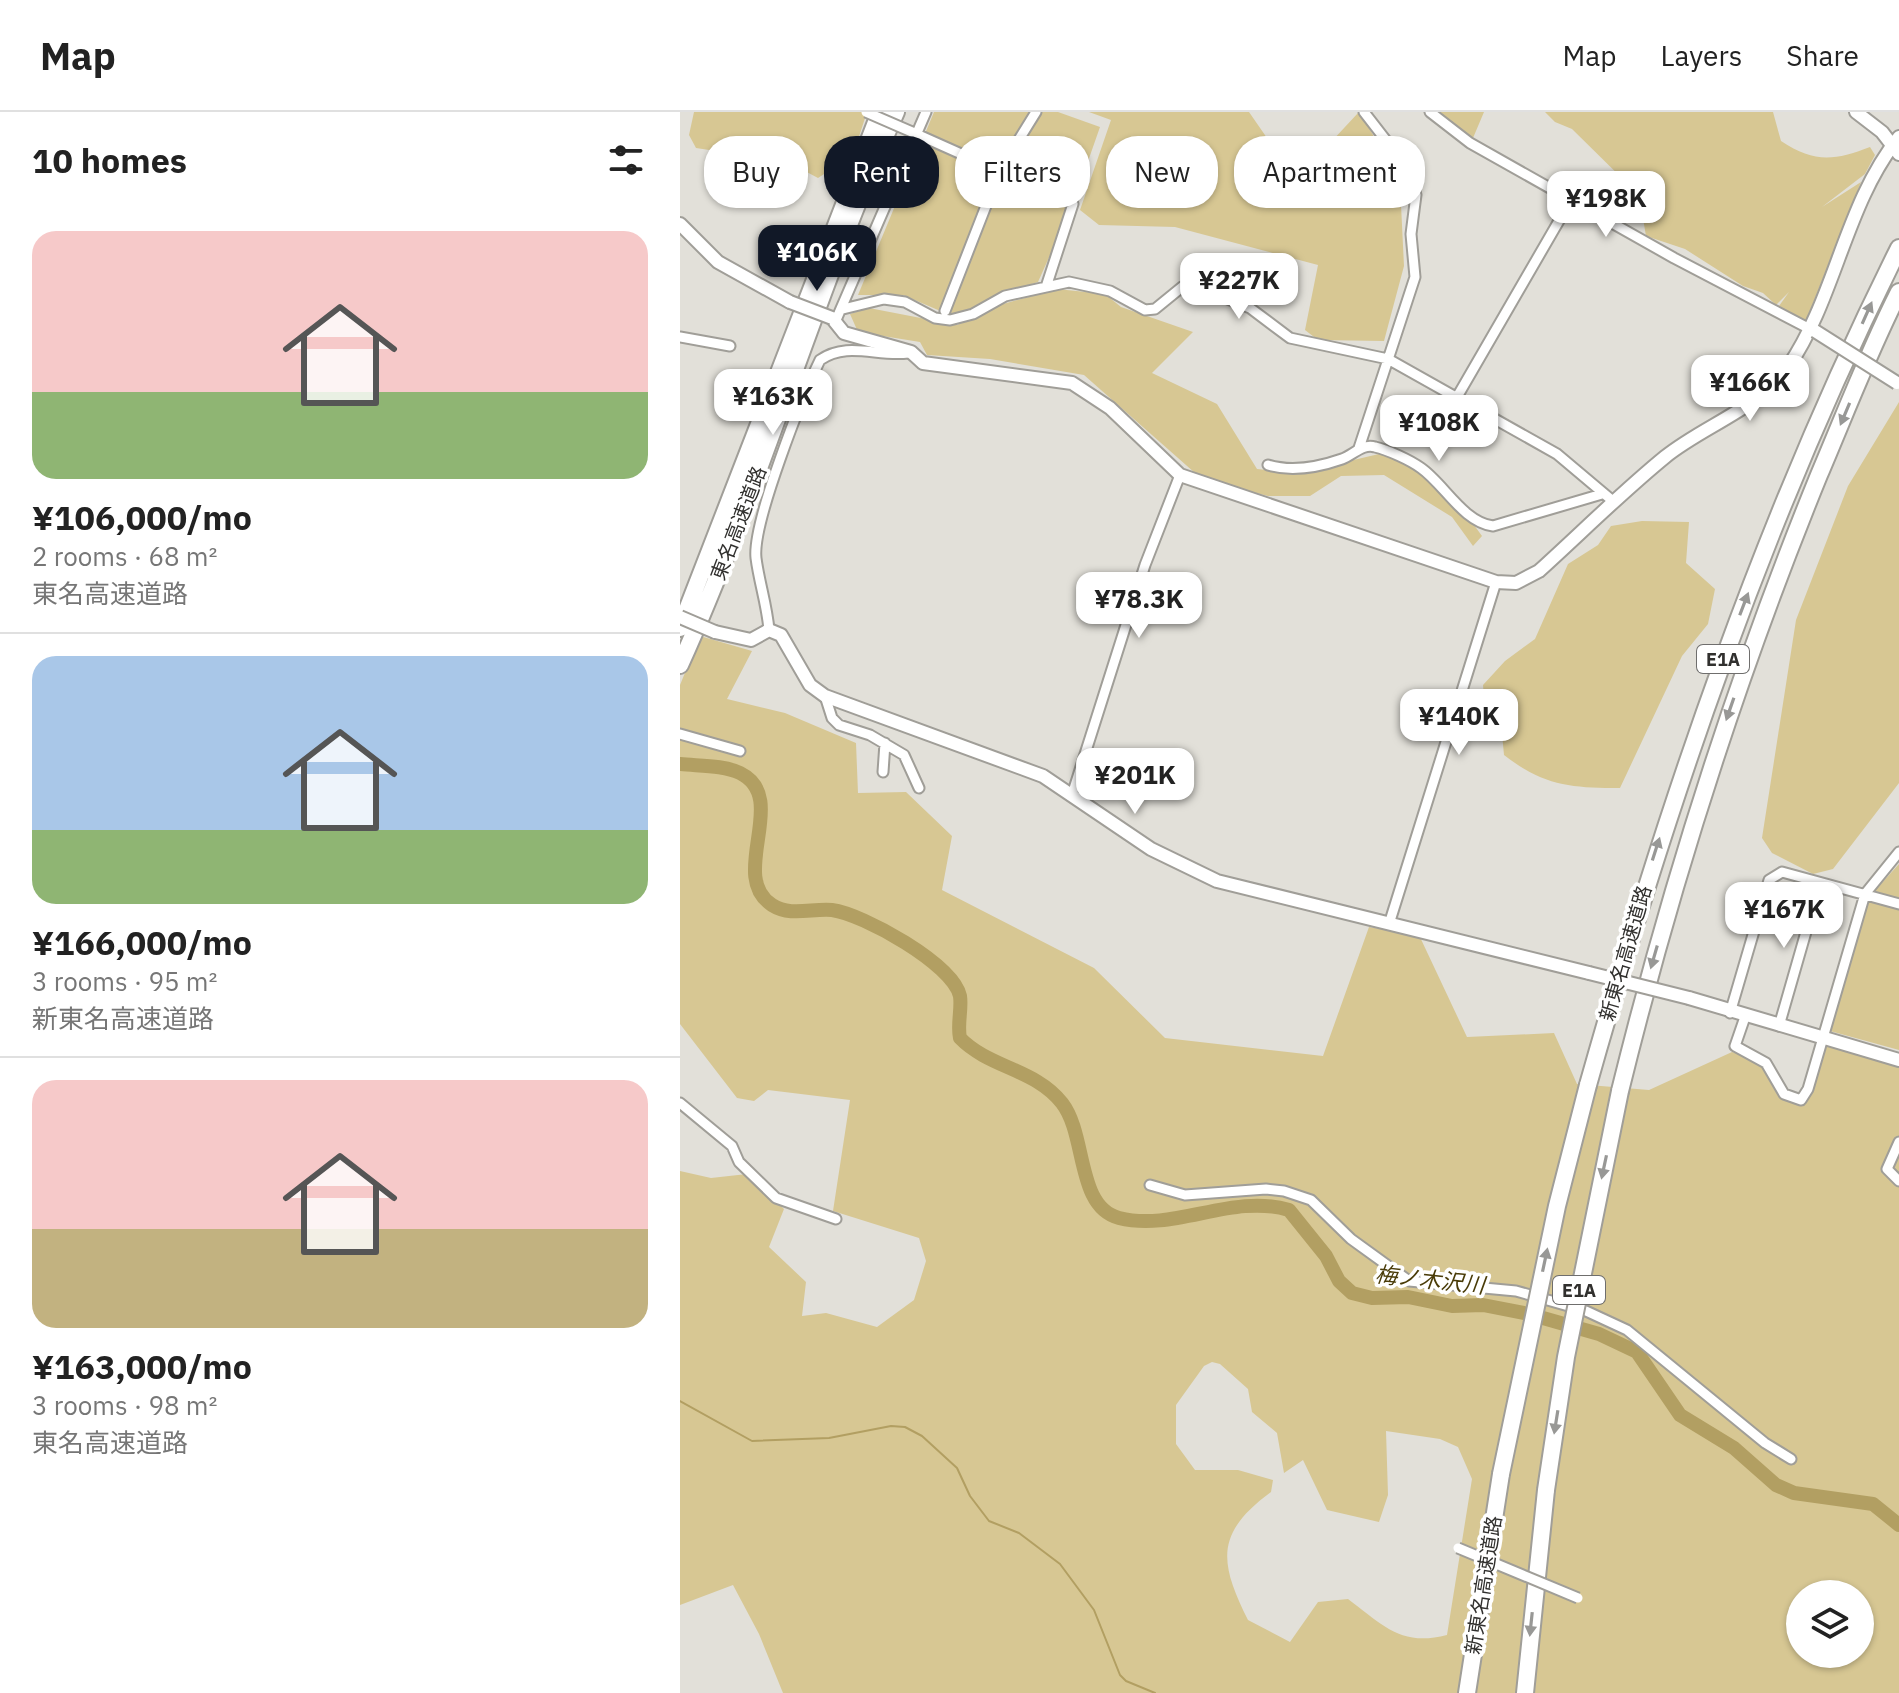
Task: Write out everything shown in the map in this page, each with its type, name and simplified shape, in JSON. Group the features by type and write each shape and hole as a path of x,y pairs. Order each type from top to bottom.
{"highway":[{"name":"東名高速道路","path":"680,628 880,112"},
{"name":"東名高速道路","path":"680,665 741,516 853,215 896,112"},
{"name":"新東名高速道路","path":"1467,1693 1501,1474 1553,1221 1643,891 1723,657 1798,472 1899,248"},
{"name":"新東名高速道路","path":"1525,1693 1546,1490 1569,1343 1620,1091 1682,857 1747,661 1823,466 1899,292"}],"street":[{"path":"866,112 955,151"},
{"path":"926,112 914,133 837,315 844,333 911,352 923,363 1072,383 1110,408 1180,475 1496,582 1529,579 1667,455 1778,380 1812,330 1858,210 1897,145 1856,112"},
{"path":"1021,136 1036,112"},
{"path":"1359,448 1414,285 1411,234 1416,195 1404,161 1366,112"},
{"path":"1430,112 1470,143 1812,330 1898,384"},
{"path":"1457,397 1571,200"},
{"path":"945,311 985,208"},
{"path":"1046,287 1072,208"},
{"path":"680,224 718,262 790,302 837,315 884,299 905,302 935,318 950,320 973,314 1005,296 1083,283 1145,310 1155,309 1182,287 1193,285 1250,308 1290,338 1388,359 1557,454 1614,502"},
{"path":"680,337 730,346"},
{"path":"769,630 766,597 756,556 768,495 820,360 831,352 849,350 911,352"},
{"path":"1268,465 1281,469 1309,467 1344,459 1359,448 1373,445 1419,466 1483,524 1493,526 1602,494"},
{"path":"1072,795 1145,565 1180,475"},
{"path":"1390,921 1496,582"},
{"path":"680,617 715,632 751,640 769,630"},
{"path":"769,630 781,635 810,685 825,696 1043,776 1179,865 1217,881 1390,921 1689,998 1730,1013 1899,1060"},
{"path":"825,696 832,718 839,725 885,743 910,763 919,788"},
{"path":"680,734 740,751"},
{"path":"883,772 885,743"},
{"path":"1745,1017 1735,1046 1766,1063 1784,1094 1801,1100 1808,1089 1865,894 1899,852"},
{"path":"1730,1013 1769,880 1782,872 1899,904"},
{"path":"1779,1026 1820,883"},
{"path":"680,1103 732,1146 739,1162 776,1198 836,1219"},
{"path":"1899,1142 1887,1169 1899,1181"},
{"path":"1150,1185 1185,1195 1254,1189 1284,1191 1311,1200 1351,1239 1409,1281 1498,1287 1602,1317 1627,1330 1765,1443 1791,1459"},
{"path":"1458,1548 1578,1598"}],"shaded area":[{"path":"694,112 867,112 859,136 824,136 824,174 818,178 808,173 808,136 704,136 704,149 696,148 689,135"},
{"path":"934,112 1058,112 1100,127 1090,156 1090,136 955,136 955,208 1071,208 1038,282 1003,293 973,310 952,316 903,295 858,295 894,208 939,208 939,136 924,136"},
{"path":"1089,112 1249,112 1266,136 1234,136 1234,208 1401,208 1404,266 1384,341 1318,340 1305,330 1318,265 1175,227 1099,225 1080,210 1090,208 1090,181 1111,120"},
{"path":"1437,112 1484,112 1473,138"},
{"path":"1545,112 1773,112 1781,141 1804,153 1835,157 1870,147 1875,155 1865,174 1822,207 1861,182 1806,321 1779,306 1789,292 1776,305 1763,293 1743,286 1685,249 1646,236 1639,195 1572,129 1555,122"},
{"path":"1358,113 1374,136 1337,136"},
{"path":"1057,289 1105,294 1121,307 1193,332 1152,373 1217,404 1257,469 1298,473 1396,450 1466,514 1482,536 1473,546 1452,517 1384,475 1341,476 1310,496 1268,496 1225,485 1195,473 1084,375 990,359 927,355 920,342 858,332 850,314 869,308 957,325 1003,304"},
{"path":"1899,402 1899,783 1833,869 1813,874 1772,853 1762,838 1796,620 1848,486"},
{"path":"1642,521 1689,522 1686,563 1715,589 1708,624 1682,656 1620,788 1572,786 1545,779 1504,755 1501,723 1485,710 1483,685 1505,661 1535,639 1568,564 1598,545 1611,526"},
{"path":"700,636 752,651 727,699 785,713 856,743 858,793 906,792 952,836 942,890 1094,968 1165,1038 1323,1056 1369,927 1419,935 1467,1037 1554,1033 1577,1084 1649,1090 1732,1052 1768,1062 1784,1094 1804,1102 1828,1044 1899,1067 1899,1693 783,1693 759,1634 733,1585 680,1605 680,1171 711,1178 747,1174 784,1209 769,1247 806,1282 802,1316 826,1313 877,1327 914,1300 926,1261 919,1238 833,1211 850,1100 768,1090 754,1101 737,1098 680,1024 680,685","holes":["1212,1362 1220,1364 1248,1389 1252,1412 1277,1433 1284,1473 1303,1460 1327,1510 1379,1522 1388,1495 1386,1431 1440,1439 1458,1447 1472,1479 1447,1635 1431,1638 1405,1636 1383,1625 1348,1599 1318,1602 1290,1642 1248,1620 1231,1581 1228,1550 1231,1535 1253,1507 1271,1492 1273,1480 1238,1470 1195,1470 1176,1444 1176,1405 1204,1366"]},
{"path":"1899,864 1899,1050 1830,1031 1869,897"}],"waterway":[{"name":"梅ノ木沢川","path":"680,764 734,770 754,785 760,800 761,818 755,876 760,892 772,905 787,911 832,910 864,921 905,942 954,983 960,996 960,1038 985,1056 1039,1083 1062,1103 1070,1117 1089,1185 1095,1200 1105,1211 1119,1218 1140,1221 1246,1206 1289,1210 1326,1256 1339,1281 1352,1293 1372,1298 1408,1297 1452,1306 1483,1305 1529,1314 1599,1334 1637,1352 1680,1415 1734,1448 1776,1485 1794,1493 1873,1504 1899,1525"},
{"path":"680,1401 752,1441 829,1438 891,1426 905,1427 922,1436 957,1468 970,1496 989,1521 1019,1533 1060,1564 1094,1610 1120,1675 1126,1681 1155,1693"}]}
